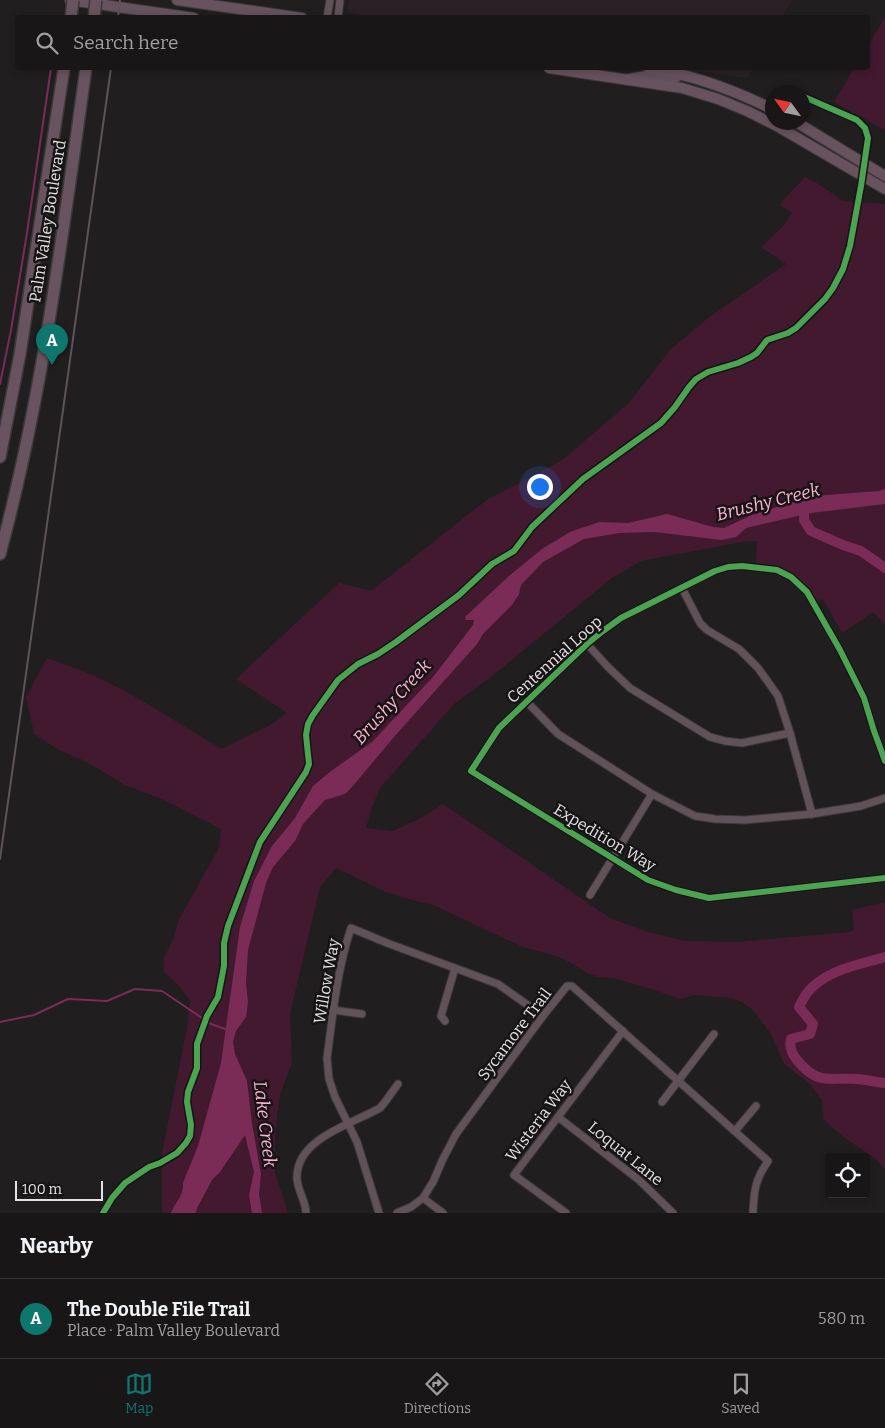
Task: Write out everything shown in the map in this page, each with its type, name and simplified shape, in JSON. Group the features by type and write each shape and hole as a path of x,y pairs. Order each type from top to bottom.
{"highway":[{"path":"71,15 72,0"},
{"path":"94,15 96,0"},
{"name":"Palm Valley Boulevard","path":"0,457 22,345 64,70"},
{"name":"Palm Valley Boulevard","path":"0,554 4,524 16,491 39,383 86,70"}],"main road":[{"path":"72,0 174,15"},
{"path":"177,0 281,15"},
{"path":"563,70 682,88 718,99 770,122 885,189"},
{"path":"661,70 679,73 728,88 765,106"},
{"path":"809,130 885,176"}],"street":[{"path":"328,15 330,0"},
{"path":"338,15 340,0"},
{"path":"625,79 649,75 676,78 679,73"},
{"name":"Centennial Loop","path":"471,771 499,728 603,630 621,618 715,571 728,567 742,566 777,570 791,577 807,592 840,650 864,698 885,760"},
{"path":"682,588 700,623 707,630 739,650 758,668 778,696 812,814"},
{"path":"587,644 630,688 710,737 742,743 790,733"},
{"path":"527,702 558,734 652,794 695,816 745,820 812,814 862,806 885,798"},
{"name":"Expedition Way","path":"471,771 648,880 676,890 709,898 885,878"},
{"path":"590,895 652,794"},
{"name":"Willow Way","path":"379,1213 360,1151 335,1097 328,1069 327,1058 337,978 343,951 351,928 386,943 498,984 543,1016"},
{"path":"445,1021 441,1016 455,968"},
{"name":"Sycamore Trail","path":"397,1213 411,1207 423,1198 433,1182 456,1134 543,1016 567,986 570,985 768,1160 754,1189 753,1213"},
{"path":"333,1010 362,1014"},
{"name":"Wisteria Way","path":"566,1213 514,1175 623,1031"},
{"path":"662,1102 714,1034"},
{"path":"306,1213 306,1208 297,1186 297,1173 304,1153 313,1144 380,1108 398,1084"},
{"path":"734,1131 756,1106"},
{"name":"Loquat Lane","path":"558,1117 639,1180 674,1213"},
{"path":"423,1198 443,1213"}],"shaded area":[{"path":"349,0 792,0 784,15 362,15 347,12"},
{"path":"885,17 885,130 834,102 853,70 870,70 870,43"},
{"path":"692,70 752,70 747,78"},
{"path":"805,177 843,201 885,204 885,624 873,612 842,633 823,599 816,602 804,584 792,573 778,567 756,564 757,541 742,542 641,561 613,577 492,676 454,704 380,788 366,828 393,831 423,817 443,804 610,918 648,932 686,941 737,942 849,932 854,930 852,910 885,902 885,1169 870,1155 870,1153 867,1153 845,1138 823,1119 822,1100 810,1084 784,1064 771,1034 754,1011 745,1004 732,998 695,995 680,999 613,978 598,977 556,956 523,947 433,905 386,892 336,868 320,887 290,1014 292,1063 280,1094 275,1143 275,1172 288,1213 162,1213 162,1153 187,1028 190,1001 180,987 164,972 164,957 173,940 179,919 219,848 221,829 162,799 125,785 87,762 59,750 34,734 26,697 47,658 107,682 222,749 272,724 287,713 236,679 339,583 371,591 488,499 561,461 628,404 671,349 708,318 786,264 761,247 785,224 792,212 779,205"},
{"path":"885,489 885,504 811,513 746,528 736,537 721,540 655,532 619,533 584,539 543,562 521,585 519,594 512,605 483,634 477,644 352,787 345,794 325,800 303,824 295,841 273,867 266,883 248,950 246,983 248,1002 246,1017 236,1031 233,1042 235,1054 247,1081 261,1174 259,1194 262,1213 252,1213 249,1195 254,1172 245,1135 220,1172 212,1180 196,1213 171,1213 181,1195 183,1183 198,1146 221,1063 240,927 254,881 272,846 295,818 313,786 372,742 433,677 473,625 474,620 466,620 465,617 509,576 542,549 570,532 599,522 628,523 667,514 713,527 724,528 754,514 814,496"}],"waterway":[{"path":"0,384 27,233 51,70"},
{"name":"Brushy Creek","path":"804,506 804,520 811,531 861,551 885,568"},
{"path":"885,957 843,969 814,985 799,1007 813,1024 810,1034 791,1039 790,1045 792,1053 797,1060 811,1074 818,1077 858,1079 885,1083"},
{"path":"0,1022 34,1015 68,999 107,1001 135,989 162,991 211,1024 228,1030"}],"railway":[{"path":"118,15 120,0"},
{"path":"0,859 111,70"}],"cycle path":[{"path":"103,1213 112,1198 125,1183 149,1167 177,1153 190,1136 188,1092 197,1068 197,1044 207,1016 218,997 224,966 224,943 228,926 260,842 306,772 309,764 306,735 308,724 338,680 358,664 396,642 459,595 492,564 514,551 532,527 583,479 661,423 696,379 708,372 751,357 757,353 767,340 788,333 796,328 825,299 833,288 843,269 850,246 868,138 865,128 857,120 810,99"},
{"path":"885,761 864,698 840,650 807,592 791,577 777,570 742,566 728,567 715,571 621,618 603,631 499,728 471,771 648,880 676,890 709,898 885,878"}],"place":[{"name":"The Double File Trail","path":"52,365"}],"water label":[{"name":"Lake Creek","path":"265,1124"}]}
